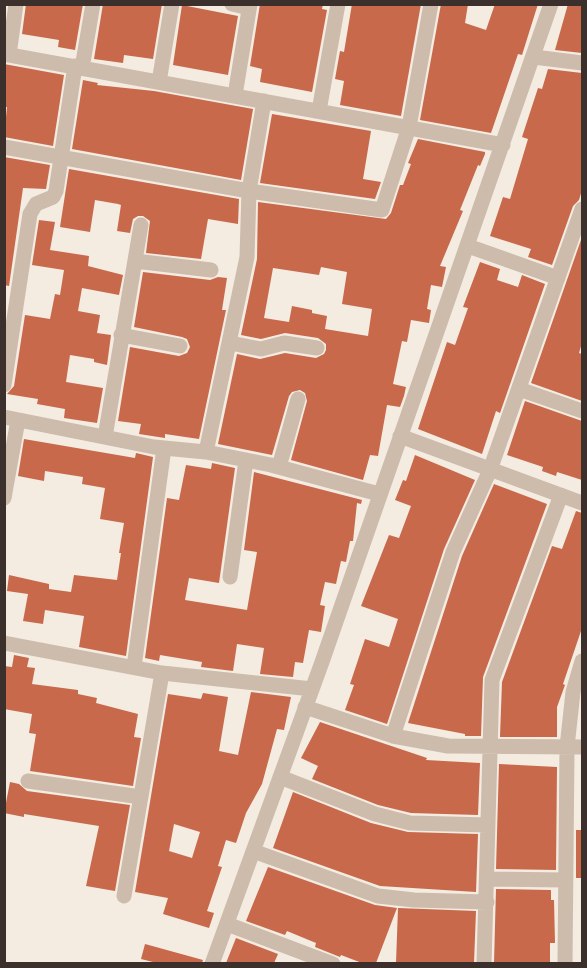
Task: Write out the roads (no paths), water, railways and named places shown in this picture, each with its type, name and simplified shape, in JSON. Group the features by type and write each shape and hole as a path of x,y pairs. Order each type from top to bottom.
{"street":[{"path":"16,4 7,54 503,145"},
{"path":"4,385 30,214 36,204 55,194 78,67 93,4"},
{"path":"159,82 172,4"},
{"path":"232,4 249,6 235,95"},
{"path":"319,111 338,4"},
{"path":"4,147 249,190 382,210 409,127 431,4"},
{"path":"212,963 312,689 551,4"},
{"path":"534,57 582,63"},
{"path":"206,452 247,257 249,190 264,101"},
{"path":"393,736 453,552 490,470 582,209"},
{"path":"105,437 141,225"},
{"path":"468,246 558,278"},
{"path":"135,261 211,270"},
{"path":"121,335 180,346"},
{"path":"230,343 261,349 284,343 317,348"},
{"path":"519,389 582,411"},
{"path":"279,467 298,399"},
{"path":"4,498 11,418 164,448 206,452 246,460 379,494"},
{"path":"400,436 582,503"},
{"path":"134,667 164,448"},
{"path":"230,577 246,460"},
{"path":"484,963 488,879 490,696 495,673 561,495"},
{"path":"4,643 162,673 312,689"},
{"path":"565,963 567,747 573,692 582,661"},
{"path":"124,896 162,673"},
{"path":"305,707 393,736 448,746 582,747"},
{"path":"280,777 375,814 410,823 488,825"},
{"path":"28,781 141,797"},
{"path":"253,851 378,896 414,900 487,902"},
{"path":"488,879 565,880"},
{"path":"227,924 333,963"}]}
